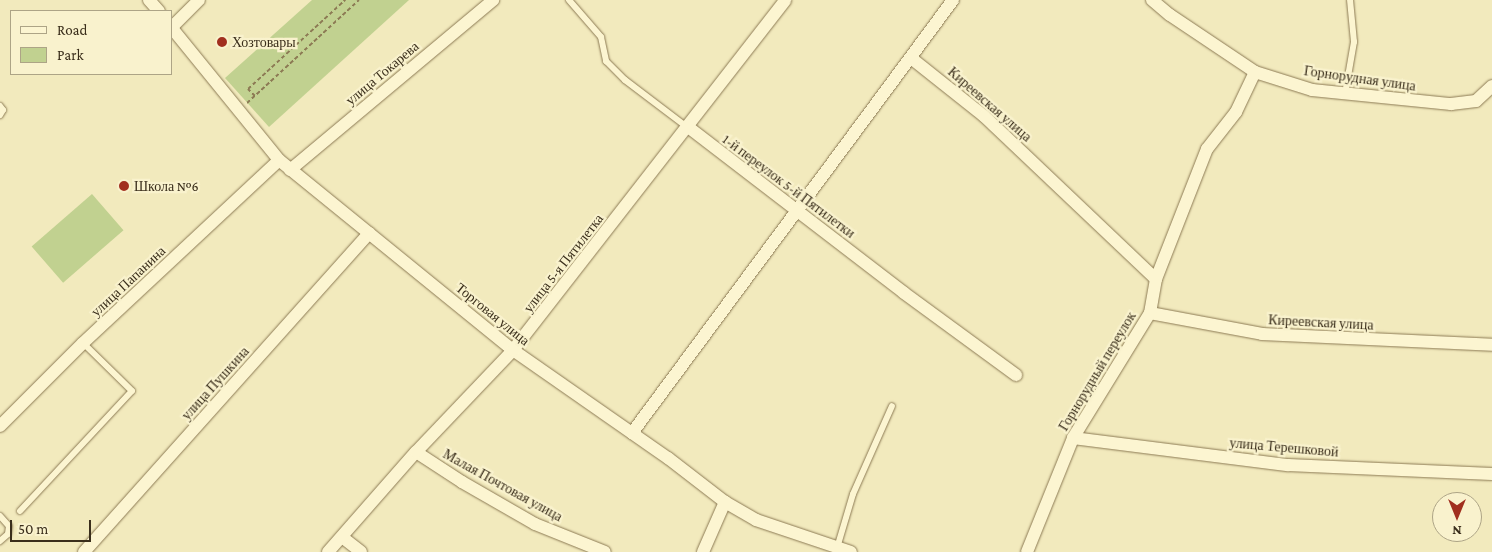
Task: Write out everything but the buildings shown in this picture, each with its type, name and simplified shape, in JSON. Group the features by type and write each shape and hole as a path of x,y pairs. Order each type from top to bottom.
{"street":[{"path":"149,0 158,10"},
{"path":"172,26 199,0"},
{"name":"улица Токарева","path":"290,170 493,0"},
{"name":"улица 5-я Пятилетка","path":"328,552 416,452 513,350 688,128 785,0"},
{"path":"632,433 953,0"},
{"name":"Горнорудная улица","path":"1152,0 1170,15 1255,72 1312,90 1451,104 1476,101 1492,86"},
{"name":"Торговая улица","path":"172,28 279,160 513,350 632,433 725,502 756,520 851,552"},
{"name":"Киреевская улица","path":"911,58 984,116 1156,279"},
{"name":"Горнорудный переулок","path":"1027,552 1073,438 1150,313 1156,279 1207,149 1236,112 1255,72"},
{"name":"1-й переулок 5-й Пятилетки","path":"688,128 797,209 904,293 1016,374"},
{"name":"улица Папанина","path":"0,426 83,343 279,160"},
{"name":"улица Пушкина","path":"84,552 369,233"},
{"name":"Киреевская улица","path":"1150,313 1262,334 1492,345"},
{"name":"улица Терешковой","path":"1073,438 1288,465 1492,474"},
{"name":"Малая Почтовая улица","path":"416,452 462,482 535,524 605,552"},
{"path":"703,552 725,502"},
{"path":"342,537 361,552"}],"lane":[{"name":"1-й переулок 5-й Пятилетки","path":"569,0 601,37 606,61 625,80 688,128"},
{"path":"1345,94 1354,42 1350,0"},
{"path":"0,106 3,110 0,115"},
{"path":"20,511 132,392 83,343"},
{"path":"837,548 853,494 892,406"},
{"path":"0,516 9,526 8,534 0,541"}],"path":[{"path":"345,0 248,89 255,96 360,0"}],"green space":[{"path":"312,0 409,0 269,127 225,78"},
{"path":"92,194 123,230 63,283 32,246"}],"place":[{"name":"Хозтовары","path":"222,42"},
{"name":"Школа №6","path":"124,186"}]}
